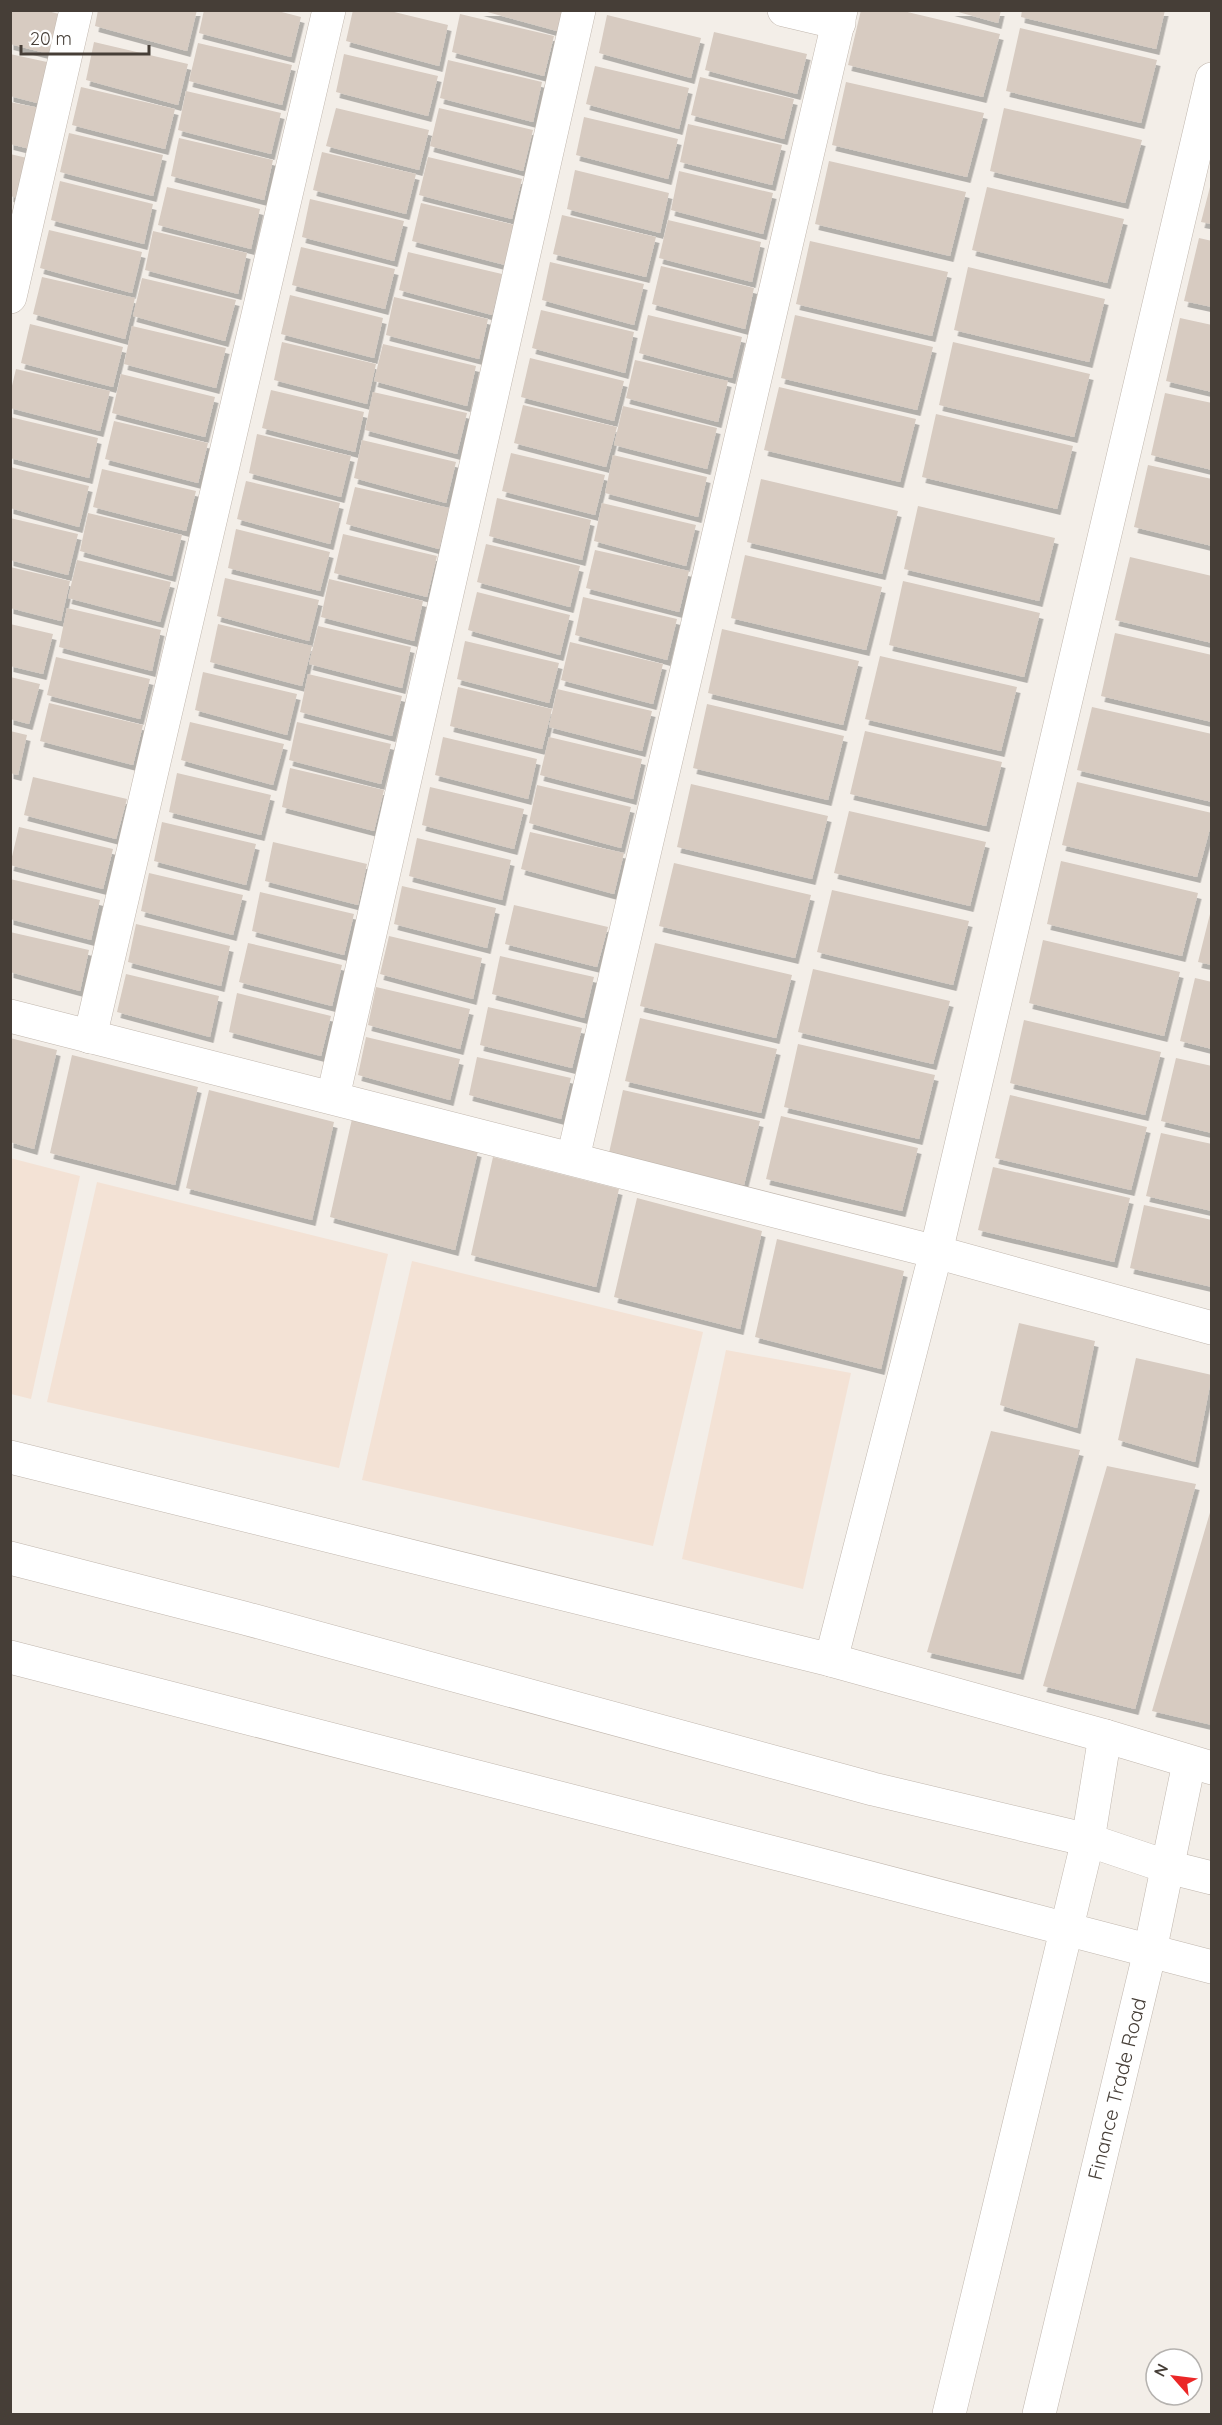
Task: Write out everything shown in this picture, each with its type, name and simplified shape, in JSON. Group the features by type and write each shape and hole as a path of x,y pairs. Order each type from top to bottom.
{"street":[{"path":"10,297 76,10"},
{"path":"90,1037 329,10"},
{"path":"333,1097 579,10"},
{"path":"573,1158 840,17 784,10"},
{"path":"831,1660 936,1252 1212,79"},
{"path":"10,1016 936,1252 1212,1328"},
{"path":"10,1457 831,1660 1105,1736 1200,1765"},
{"path":"10,1558 244,1617 862,1786 1088,1840 1168,1867 1212,1878"},
{"path":"10,1657 1212,1967"},
{"path":"949,2415 1088,1840 1105,1736"},
{"name":"Finance Trade Road","path":"1039,2415 1168,1867 1200,1765"}],"shaded area":[{"path":"10,1158 80,1176 31,1399 11,1394"},
{"path":"97,1182 388,1254 339,1468 47,1402"},
{"path":"412,1261 703,1332 653,1546 362,1480"},
{"path":"726,1350 851,1373 803,1589 682,1559"}],"building":[{"path":"10,10 44,10 59,14 49,54 10,44"},
{"path":"98,10 197,10 187,51 95,26"},
{"path":"204,10 274,10 301,17 291,57 199,33"},
{"path":"353,10 386,10 448,25 439,66 346,41"},
{"path":"480,10 562,10 557,31"},
{"path":"861,10 899,10 1000,34 983,97 848,65"},
{"path":"951,10 1001,10 998,23"},
{"path":"1022,10 1165,10 1156,49 1021,17"},
{"path":"460,14 554,36 544,76 452,52"},
{"path":"607,15 701,38 691,78 599,53"},
{"path":"1020,28 1157,60 1141,123 1006,91"},
{"path":"714,32 807,54 797,94 705,70"},
{"path":"94,42 188,64 178,105 86,80"},
{"path":"198,43 292,65 282,105 189,81"},
{"path":"10,54 47,62 37,103 10,96"},
{"path":"344,54 438,76 428,116 336,92"},
{"path":"448,60 542,82 533,122 440,98"},
{"path":"595,66 689,88 679,129 586,104"},
{"path":"700,77 794,99 784,139 691,115"},
{"path":"846,82 984,113 967,177 832,145"},
{"path":"81,87 175,109 165,149 72,125"},
{"path":"186,91 281,113 271,154 178,130"},
{"path":"10,102 40,108 30,149 10,144"},
{"path":"336,108 429,130 419,170 326,146"},
{"path":"439,108 533,130 523,171 430,146"},
{"path":"1004,108 1142,140 1125,203 990,171"},
{"path":"584,117 678,139 668,179 576,155"},
{"path":"688,124 782,145 772,185 680,162"},
{"path":"69,133 163,155 153,196 60,172"},
{"path":"179,138 273,160 264,200 171,176"},
{"path":"322,152 416,174 406,214 313,190"},
{"path":"10,154 27,158 18,198 10,196"},
{"path":"428,157 522,179 512,219 419,195"},
{"path":"829,161 966,192 950,256 815,224"},
{"path":"575,170 669,193 660,233 567,209"},
{"path":"679,171 773,193 763,234 671,210"},
{"path":"60,181 153,204 144,244 51,220"},
{"path":"1212,183 1212,224 1201,222"},
{"path":"167,187 260,209 251,249 158,225"},
{"path":"987,187 1124,219 1107,283 972,250"},
{"path":"310,199 404,221 394,261 302,237"},
{"path":"421,203 515,225 505,265 412,241"},
{"path":"562,215 656,237 646,277 553,254"},
{"path":"668,220 761,242 752,282 659,258"},
{"path":"49,230 142,252 132,293 40,268"},
{"path":"153,231 247,253 238,294 145,270"},
{"path":"1199,238 1212,241 1212,307 1184,301"},
{"path":"810,241 948,272 932,336 796,304"},
{"path":"301,247 395,269 385,309 292,285"},
{"path":"408,252 502,274 492,315 399,290"},
{"path":"550,262 644,284 634,325 542,300"},
{"path":"661,266 754,288 745,329 652,304"},
{"path":"968,267 1105,299 1089,362 954,330"},
{"path":"42,277 135,298 125,339 33,314"},
{"path":"142,278 236,300 225,341 133,316"},
{"path":"290,295 383,318 374,358 281,334"},
{"path":"394,297 488,319 479,359 386,335"},
{"path":"541,310 634,332 625,373 532,348"},
{"path":"648,315 742,337 732,378 639,353"},
{"path":"795,315 933,347 917,410 781,378"},
{"path":"1180,318 1212,325 1212,392 1166,381"},
{"path":"30,324 123,347 113,387 21,363"},
{"path":"132,326 226,348 216,388 124,364"},
{"path":"282,342 376,364 367,404 274,380"},
{"path":"953,342 1090,374 1074,437 939,405"},
{"path":"383,344 476,366 467,406 374,381"},
{"path":"530,358 624,381 614,421 521,397"},
{"path":"635,360 728,381 718,422 626,398"},
{"path":"16,369 110,391 100,431 10,408 10,394"},
{"path":"121,374 215,397 205,437 112,413"},
{"path":"779,387 916,419 900,482 764,450"},
{"path":"271,390 364,412 355,452 262,428"},
{"path":"373,392 467,413 457,454 365,430"},
{"path":"1165,393 1212,403 1212,470 1151,455"},
{"path":"523,405 617,427 606,467 514,443"},
{"path":"623,406 717,428 707,469 614,445"},
{"path":"936,414 1073,446 1057,509 922,477"},
{"path":"10,417 98,438 89,478 10,458"},
{"path":"114,421 208,443 198,483 105,459"},
{"path":"257,434 351,456 341,497 249,473"},
{"path":"362,440 456,462 446,503 354,478"},
{"path":"511,453 605,475 595,515 502,491"},
{"path":"613,455 707,477 698,517 605,493"},
{"path":"1148,465 1212,479 1212,546 1134,527"},
{"path":"10,467 89,486 79,527 10,508"},
{"path":"102,469 196,491 186,531 93,507"},
{"path":"761,479 898,511 882,574 747,542"},
{"path":"246,481 340,503 330,544 237,519"},
{"path":"355,487 449,508 439,549 346,524"},
{"path":"497,498 591,520 582,560 489,536"},
{"path":"602,503 696,525 686,566 594,541"},
{"path":"918,506 1055,538 1039,601 904,569"},
{"path":"88,513 182,535 172,576 80,551"},
{"path":"10,518 78,534 68,575 10,560"},
{"path":"236,529 330,552 320,591 228,568"},
{"path":"343,534 437,556 427,597 334,573"},
{"path":"486,544 580,566 570,607 477,582"},
{"path":"595,550 689,571 679,612 586,588"},
{"path":"745,555 882,587 866,650 731,618"},
{"path":"1130,557 1212,576 1212,643 1115,620"},
{"path":"77,560 171,582 160,622 68,598"},
{"path":"10,567 70,581 61,621 10,608"},
{"path":"225,578 319,600 309,641 217,616"},
{"path":"329,579 423,601 414,641 321,617"},
{"path":"903,581 1040,613 1024,677 889,645"},
{"path":"477,592 570,615 560,655 468,630"},
{"path":"583,597 677,619 667,660 575,635"},
{"path":"67,608 161,630 152,671 59,647"},
{"path":"10,624 53,634 43,674 10,666"},
{"path":"218,624 312,646 302,686 210,662"},
{"path":"318,626 411,647 402,688 309,664"},
{"path":"722,629 859,661 843,725 708,693"},
{"path":"1115,633 1212,655 1212,722 1101,696"},
{"path":"465,641 559,663 549,703 457,679"},
{"path":"570,642 663,664 653,704 561,680"},
{"path":"880,656 1017,687 1001,751 865,719"},
{"path":"56,657 150,679 140,719 47,695"},
{"path":"203,672 297,694 287,735 195,710"},
{"path":"308,674 402,696 392,736 300,712"},
{"path":"10,677 40,684 29,724 10,719"},
{"path":"458,687 552,709 542,749 450,726"},
{"path":"557,689 652,711 642,751 549,727"},
{"path":"49,703 143,725 133,765 40,741"},
{"path":"707,704 844,736 828,800 693,768"},
{"path":"1092,707 1212,734 1212,802 1077,770"},
{"path":"190,722 284,744 273,785 181,760"},
{"path":"297,722 391,744 381,784 289,760"},
{"path":"10,731 27,735 18,775 10,773"},
{"path":"865,731 1002,762 986,826 850,794"},
{"path":"443,737 537,759 528,799 435,775"},
{"path":"549,737 642,759 633,799 540,775"},
{"path":"290,768 384,790 374,831 282,807"},
{"path":"177,773 271,795 261,835 169,812"},
{"path":"33,777 127,799 116,839 24,815"},
{"path":"1077,782 1212,813 1212,821 1197,877 1062,845"},
{"path":"691,784 828,816 812,879 677,847"},
{"path":"537,785 631,807 621,848 529,823"},
{"path":"430,787 524,809 514,849 422,825"},
{"path":"849,811 986,842 970,906 834,873"},
{"path":"162,822 256,844 246,885 154,861"},
{"path":"19,827 113,849 103,889 10,865"},
{"path":"530,832 624,853 614,894 521,869"},
{"path":"417,838 511,860 502,900 409,876"},
{"path":"273,842 367,864 358,905 265,881"},
{"path":"1061,861 1198,893 1182,956 1047,924"},
{"path":"674,863 811,895 795,958 659,926"},
{"path":"149,873 243,895 233,935 141,911"},
{"path":"10,879 100,900 91,940 10,919"},
{"path":"402,886 496,908 487,948 394,924"},
{"path":"832,890 969,921 953,985 817,952"},
{"path":"260,892 354,914 344,955 252,931"},
{"path":"514,905 608,927 597,967 505,944"},
{"path":"1212,906 1212,965 1198,962"},
{"path":"136,924 230,946 221,986 128,962"},
{"path":"10,932 89,950 80,991 10,972"},
{"path":"389,936 482,958 473,999 380,974"},
{"path":"1043,940 1180,972 1164,1036 1029,1003"},
{"path":"248,943 342,965 332,1006 239,982"},
{"path":"655,943 792,975 776,1038 640,1006"},
{"path":"500,956 594,977 584,1018 492,994"},
{"path":"813,969 950,1001 933,1064 798,1032"},
{"path":"126,974 219,996 210,1037 117,1012"},
{"path":"1195,978 1212,982 1212,1049 1180,1041"},
{"path":"376,987 470,1009 460,1049 368,1025"},
{"path":"237,993 331,1016 321,1056 229,1032"},
{"path":"488,1007 582,1028 572,1068 480,1045"},
{"path":"640,1018 777,1049 761,1113 625,1081"},
{"path":"1024,1020 1161,1052 1145,1115 1010,1083"},
{"path":"366,1037 460,1059 450,1100 358,1075"},
{"path":"10,1038 57,1050 34,1149 10,1142"},
{"path":"798,1044 935,1075 919,1139 784,1107"},
{"path":"72,1055 198,1087 175,1185 50,1153"},
{"path":"477,1057 571,1078 561,1119 469,1095"},
{"path":"1176,1058 1212,1066 1212,1133 1161,1121"},
{"path":"209,1090 334,1122 312,1220 186,1188"},
{"path":"623,1090 760,1121 744,1185 609,1153"},
{"path":"1010,1095 1147,1127 1131,1190 995,1158"},
{"path":"781,1116 918,1148 902,1211 766,1179"},
{"path":"352,1119 478,1151 455,1250 330,1217"},
{"path":"1161,1133 1212,1144 1212,1211 1146,1196"},
{"path":"493,1157 619,1189 596,1287 471,1255"},
{"path":"993,1167 1130,1198 1114,1262 978,1230"},
{"path":"637,1198 762,1231 740,1329 614,1297"},
{"path":"1144,1205 1212,1220 1212,1287 1130,1268"},
{"path":"777,1239 904,1271 881,1369 755,1337"},
{"path":"1019,1323 1095,1341 1077,1428 1000,1405"},
{"path":"1136,1358 1212,1375 1195,1462 1118,1440"},
{"path":"991,1431 1080,1450 1020,1674 927,1652"},
{"path":"1107,1466 1196,1484 1135,1709 1043,1686"},
{"path":"1212,1509 1212,1725 1152,1711"}]}
